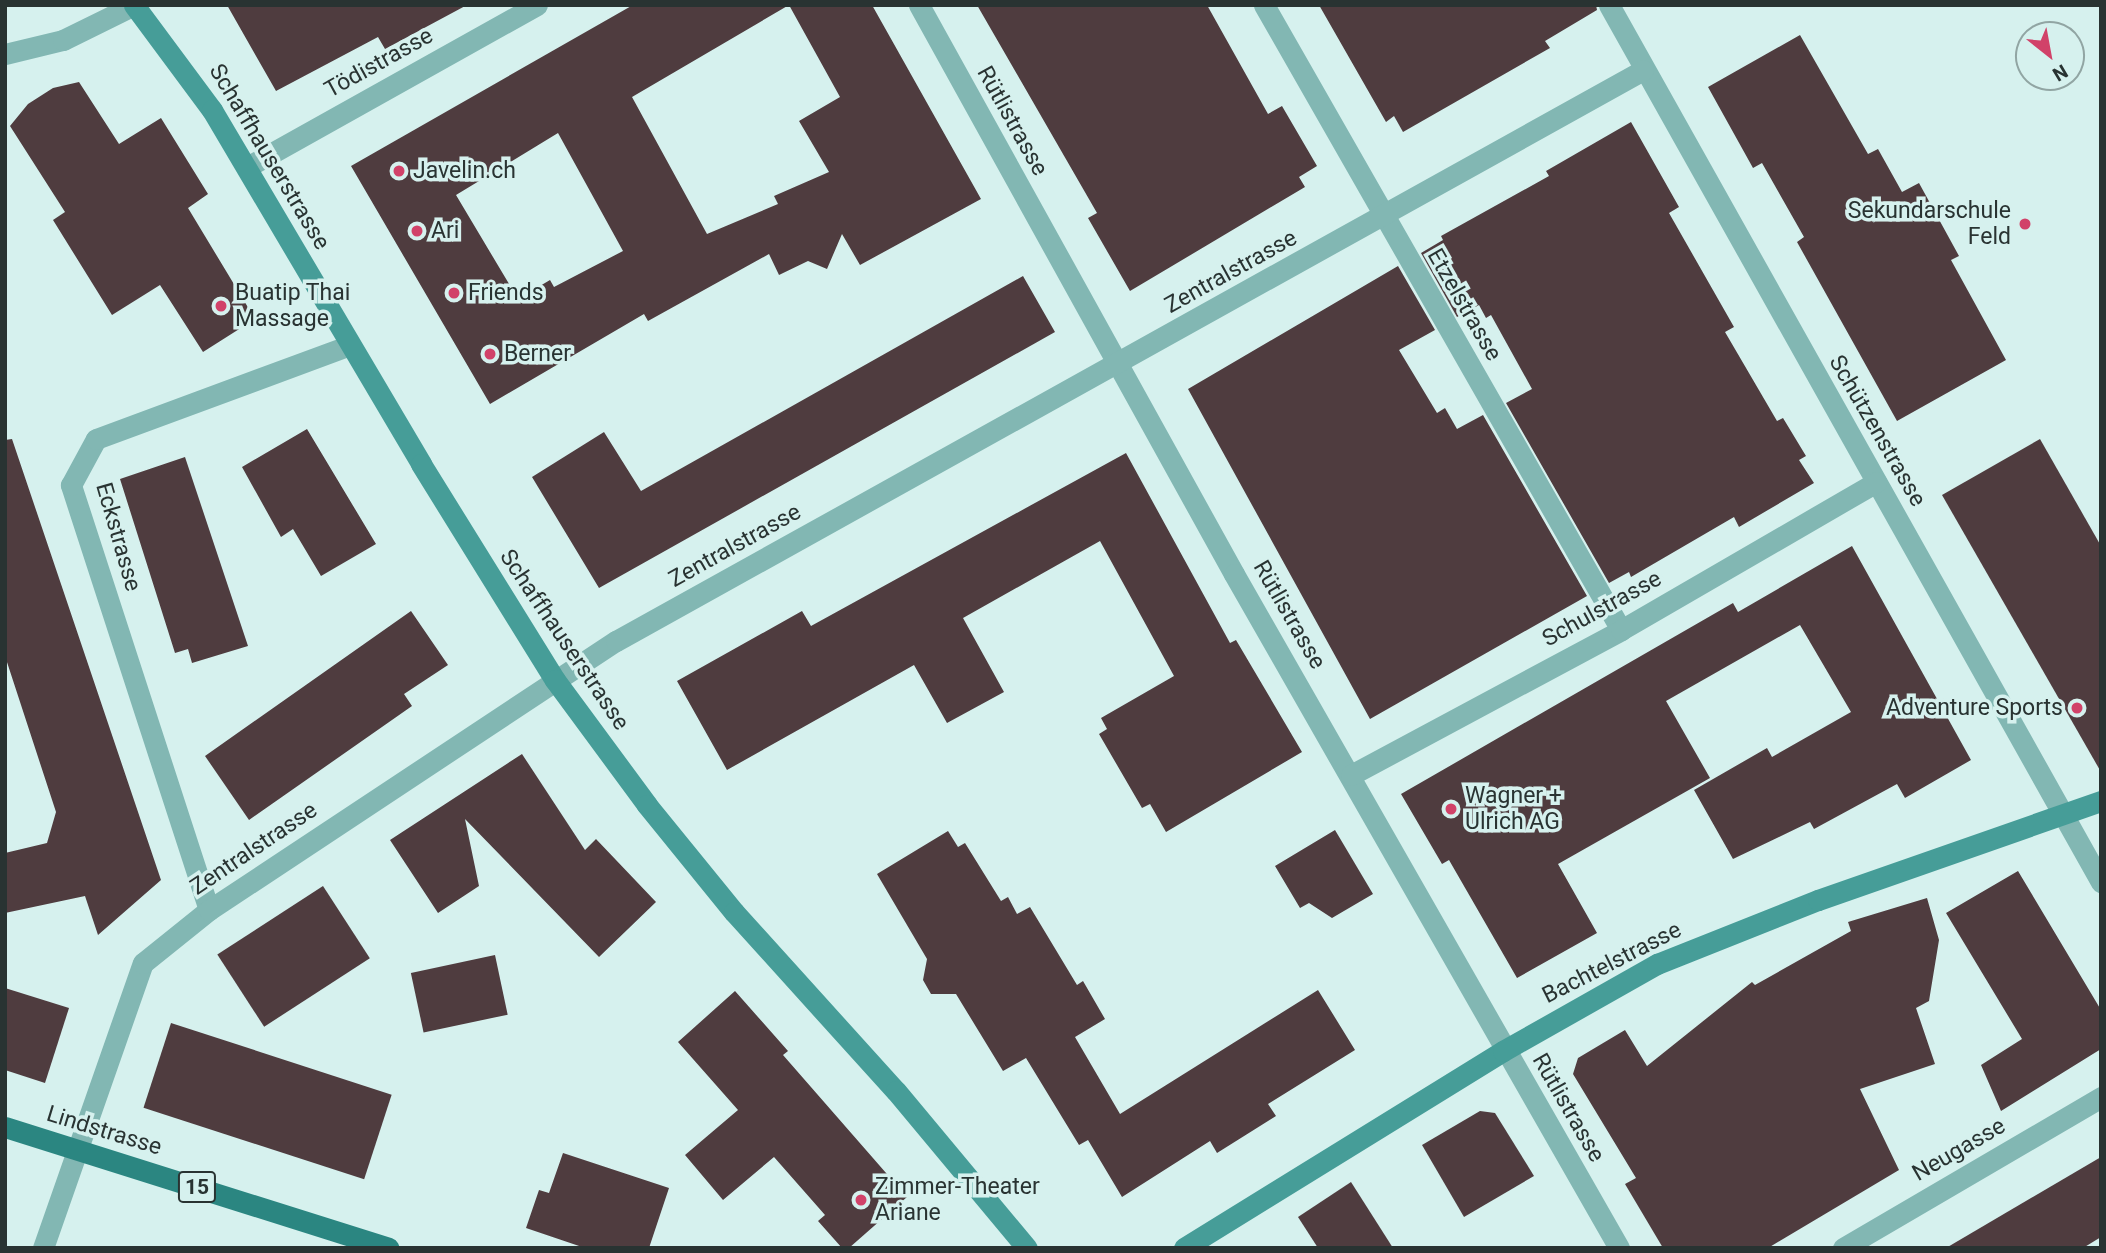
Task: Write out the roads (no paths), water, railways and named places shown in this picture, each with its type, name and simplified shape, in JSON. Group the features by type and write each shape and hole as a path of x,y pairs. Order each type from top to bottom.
{"main road":[{"name":"Schaffhauserstrasse","path":"134,5 189,76 247,167 350,345 555,680 648,806 734,912 896,1091 1027,1248"},
{"name":"Bachtelstrasse","path":"1184,1248 1503,1051 1657,964 2061,813 2101,801"},
{"name":"Lindstrasse","path":"5,1127 388,1248"}],"street":[{"path":"5,54 63,40 134,5"},
{"name":"Tödistrasse","path":"247,167 537,5"},
{"name":"Rütlistrasse","path":"919,5 1117,366 1490,1019 1503,1051 1619,1248"},
{"name":"Etzelstrasse","path":"1264,5 1382,216 1621,630"},
{"name":"Schützenstrasse","path":"1609,5 1643,71 2101,882"},
{"name":"Zentralstrasse","path":"43,1248 143,963 209,910 616,642 1117,366 1643,71"},
{"name":"Eckstrasse","path":"209,910 72,485 96,439 350,345"},
{"name":"Schulstrasse","path":"1351,775 1621,630 1875,482"},
{"name":"Neugasse","path":"1843,1248 2101,1097"}],"place":[{"name":"Javelin.ch","path":"399,171"},
{"name":"Sekundarschule Feld","path":"2025,224"},
{"name":"Ari","path":"417,231"},
{"name":"Friends","path":"454,293"},
{"name":"Buatip Thai Massage","path":"221,306"},
{"name":"Berner","path":"490,354"},
{"name":"Adventure Sports","path":"2077,708"},
{"name":"Wagner + Ulrich AG","path":"1451,809"},
{"name":"Zimmer-Theater Ariane","path":"861,1200"}]}
